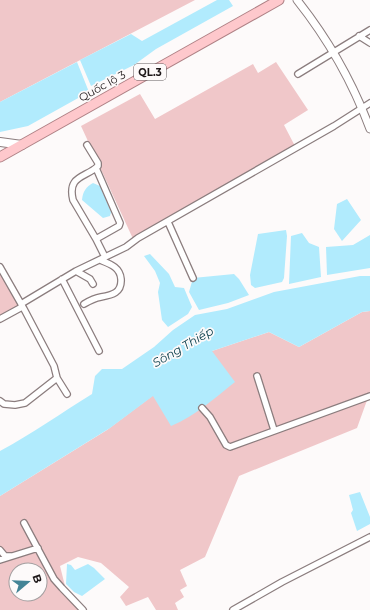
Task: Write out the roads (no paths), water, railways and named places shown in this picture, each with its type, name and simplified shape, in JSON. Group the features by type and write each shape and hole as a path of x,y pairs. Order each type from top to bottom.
{"highway":[{"name":"Quốc lộ 3","path":"0,157 279,0"}],"main road":[{"path":"0,142 22,145"}],"street":[{"path":"297,0 312,20 348,79 370,129"},
{"path":"298,74 370,30"},
{"path":"359,36 370,43"},
{"path":"0,319 76,271 126,247 138,238 334,126 370,103"},
{"path":"84,304 96,298 115,293 119,291 121,287 119,271 115,266 102,258 96,239 73,200 73,186 78,178 98,166 98,163 87,145"},
{"path":"96,168 120,223 119,226 96,239"},
{"path":"168,222 193,278"},
{"path":"0,268 22,305 54,366 56,378 67,394"},
{"path":"76,271 90,279 93,284"},
{"path":"62,280 100,351"},
{"path":"257,376 274,430"},
{"path":"0,401 4,404 15,405 25,403 56,378"},
{"path":"202,408 210,417 226,445 230,447 370,396"},
{"path":"24,523 57,584 83,610"},
{"path":"233,610 282,582 370,537"},
{"path":"0,560 38,548"},
{"path":"0,550 5,556 12,556"}],"water":[{"path":"217,0 229,0 233,6 156,49 134,65 91,86 80,60 131,34 142,41"},
{"path":"77,62 89,92 28,126 0,132 0,102"},
{"path":"93,183 100,186 111,212 110,216 103,218 82,200 85,190"},
{"path":"347,199 361,220 342,241 334,229 337,204"},
{"path":"286,230 287,236 284,278 282,282 255,288 251,285 250,275 258,234"},
{"path":"302,233 309,243 319,247 321,277 289,284 291,236"},
{"path":"370,235 370,268 327,275 326,247 353,245"},
{"path":"150,254 169,274 175,287 184,288 192,307 188,314 168,327 162,320 158,292 160,283 155,271 144,256"},
{"path":"234,274 249,295 228,303 199,310 189,292 193,278"},
{"name":"Sông Thiếp","path":"360,276 370,276 370,311 362,312 299,347 269,332 212,351 235,382 197,412 171,426 153,396 110,428 0,496 0,451 35,431 92,394 95,376 102,369 122,369 154,347 173,330 195,315 227,309 274,292"},
{"path":"360,492 370,517 370,524 357,531 351,513 353,510 349,495"},
{"path":"67,564 71,565 75,570 88,564 105,579 82,596 74,592 66,584"}]}
